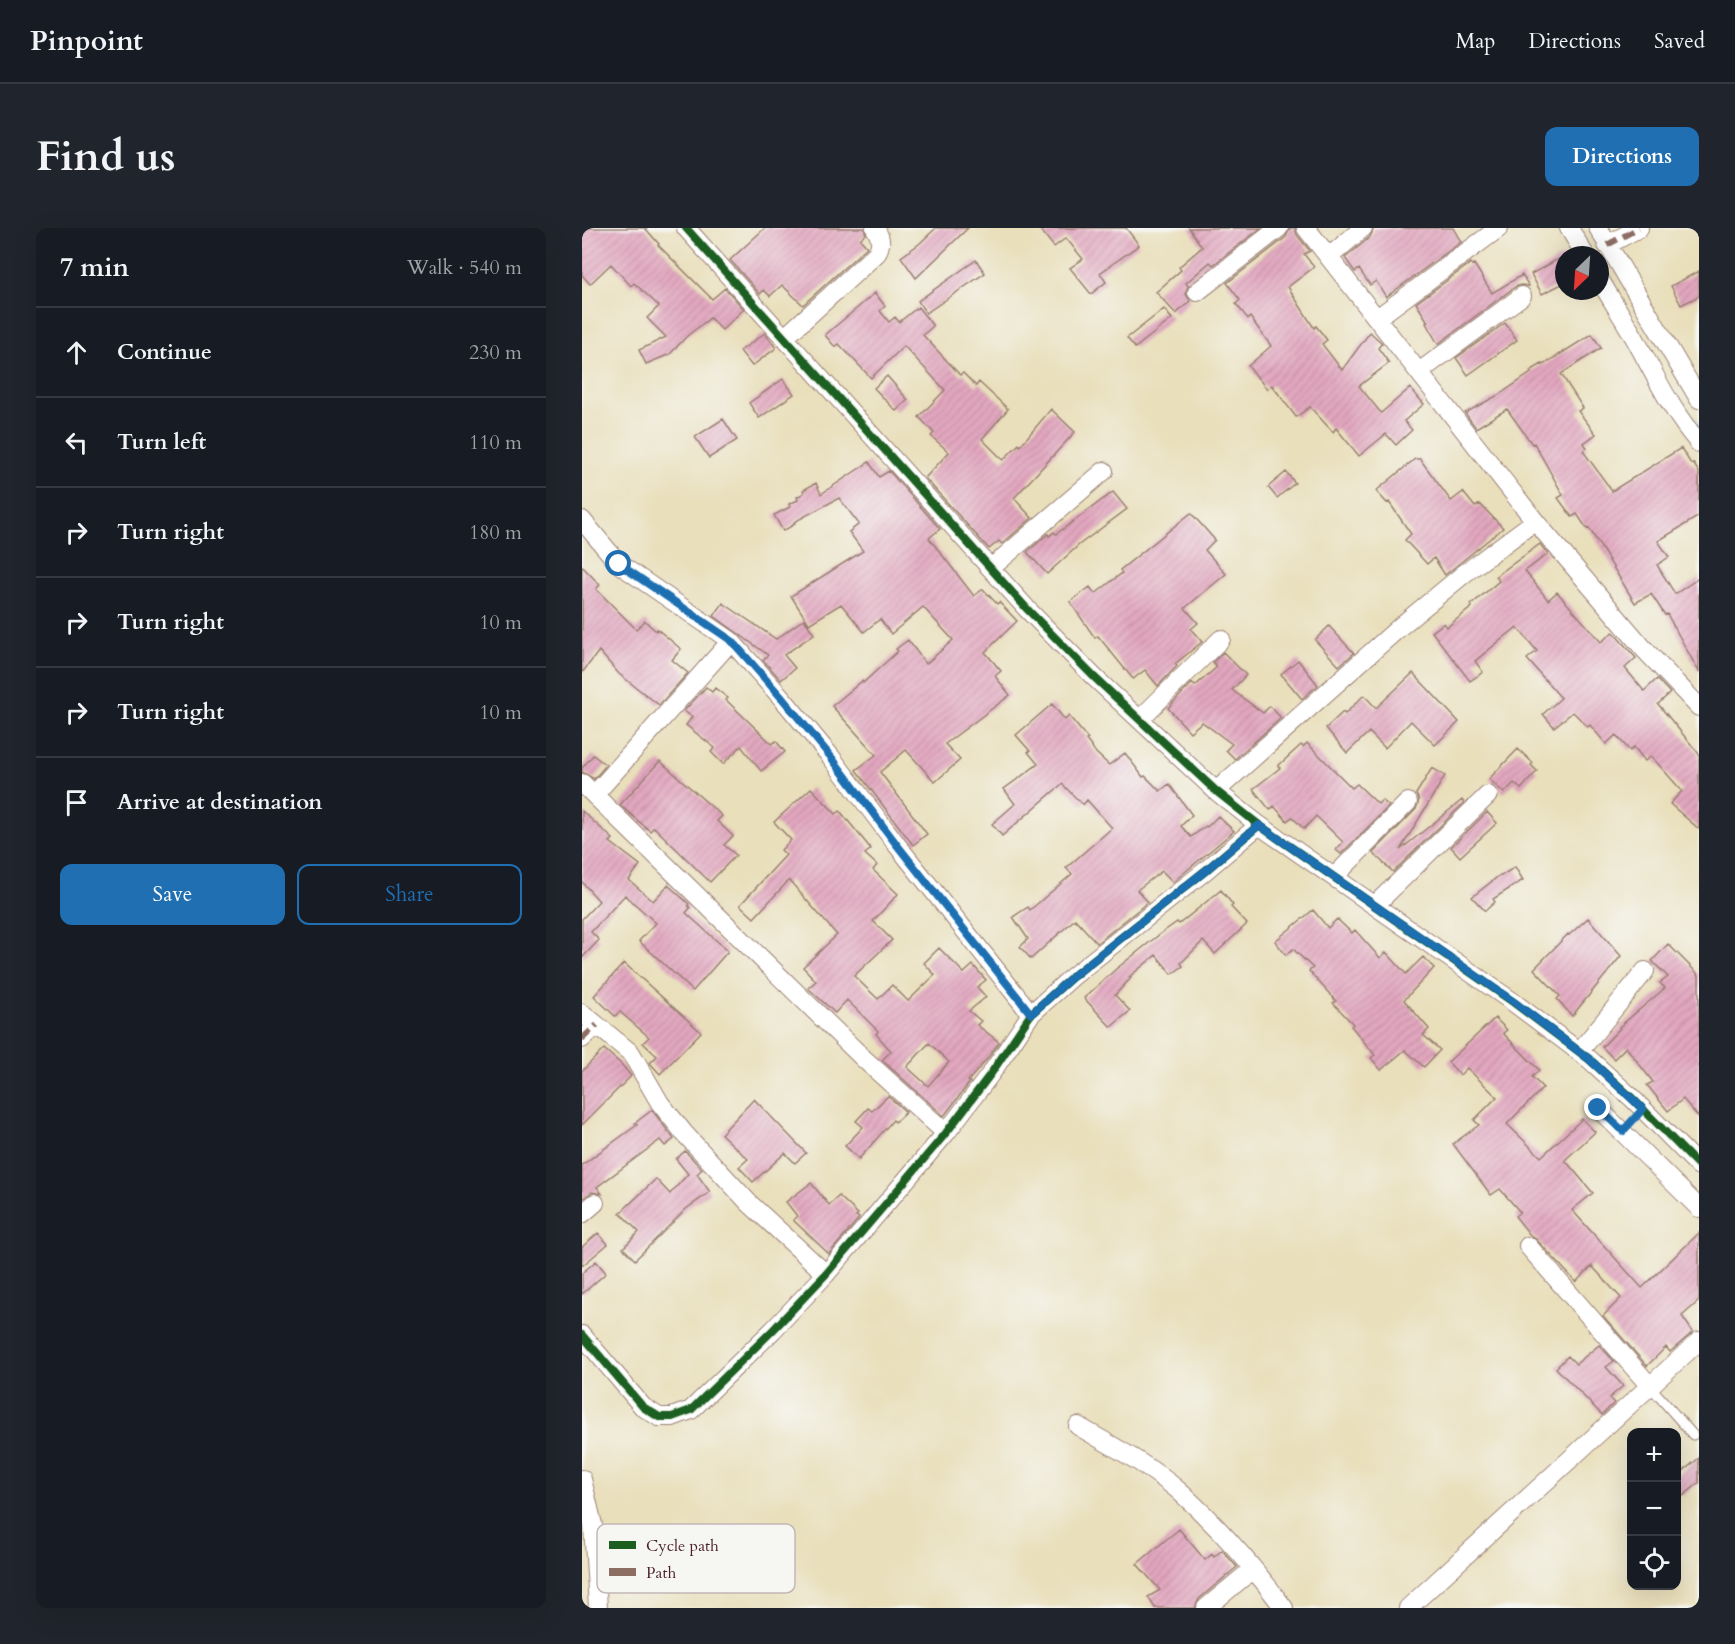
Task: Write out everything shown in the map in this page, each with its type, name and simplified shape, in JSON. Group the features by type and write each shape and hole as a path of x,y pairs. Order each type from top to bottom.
{"street":[{"path":"686,228 1036,619 1216,791 1259,825 1514,1002 1580,1052 1643,1109 1699,1166"},
{"path":"784,338 877,253 881,245 875,228"},
{"path":"1197,292 1279,228"},
{"path":"1307,228 1534,521 1644,649 1699,707"},
{"path":"1329,257 1364,228"},
{"path":"1377,318 1499,228"},
{"path":"1569,228 1580,246"},
{"path":"1598,228 1699,399"},
{"path":"1608,245 1639,228"},
{"path":"1609,295 1666,396 1688,430 1699,442"},
{"path":"1419,372 1522,296"},
{"path":"991,568 1104,471"},
{"path":"582,520 619,564 732,641 831,757 897,845 1031,1014"},
{"path":"1216,791 1402,625 1465,573 1534,521"},
{"path":"1140,719 1221,639"},
{"path":"732,641 589,789 806,1004 946,1133"},
{"path":"1375,905 1488,795"},
{"path":"1334,877 1408,802"},
{"path":"582,1335 643,1407 659,1417 672,1417 691,1410 773,1330 826,1274 946,1133 992,1072 1031,1014 1072,977 1259,825"},
{"path":"1580,1052 1645,971"},
{"path":"582,1013 631,1053 660,1103 684,1133 749,1203 826,1274"},
{"path":"582,1039 597,1025"},
{"path":"1598,1108 1699,1208"},
{"path":"1623,1131 1643,1109"},
{"path":"1681,1189 1699,1172"},
{"path":"1528,1246 1649,1385"},
{"path":"1408,1608 1699,1341"},
{"path":"1078,1426 1122,1451 1178,1491 1225,1536 1253,1569 1279,1606"},
{"path":"582,1479 593,1525 597,1591"},
{"path":"1206,1608 1253,1569"},
{"path":"597,1593 598,1608"}],"lane":[{"path":"1649,1385 1693,1435"}],"building":[{"path":"582,228 645,228 658,245 712,299 725,288 744,309 722,330 710,318 687,336 670,354 646,364 639,350 666,337 647,318 659,306 634,283 631,286 611,264 590,284 582,275"},
{"path":"765,228 864,228 866,234 860,239 867,247 803,305 782,285 770,296 764,290 760,294 730,260"},
{"path":"936,228 968,228 916,278 901,257"},
{"path":"1039,228 1126,228 1139,245 1100,273 1106,282 1091,294 1070,268 1083,259 1066,238 1054,247"},
{"path":"1189,228 1261,228 1213,265 1210,262 1186,283 1188,286 1186,294 1190,301 1176,314 1156,292 1202,247"},
{"path":"1290,228 1295,228 1297,235 1310,251 1304,254 1314,267 1288,287 1314,328 1316,326 1327,340 1322,344 1342,370 1370,332 1382,343 1378,348 1389,363 1359,386 1381,413 1410,388 1424,404 1404,421 1412,430 1396,445 1386,434 1359,456 1336,428 1333,432 1310,407 1296,417 1272,385 1267,389 1248,366 1271,346 1250,317 1248,319 1236,304 1240,300 1227,283 1286,237"},
{"path":"1374,228 1453,228 1461,242 1386,297 1376,281 1370,285 1359,269 1355,272 1345,258 1370,237"},
{"path":"976,260 985,273 926,313 918,301"},
{"path":"1555,261 1555,288 1542,294 1531,274"},
{"path":"1471,263 1474,264 1492,293 1522,275 1529,286 1515,287 1438,344 1416,303"},
{"path":"1699,271 1699,296 1681,305 1671,286"},
{"path":"875,293 885,306 880,311 889,322 895,317 899,322 918,307 933,326 923,335 960,375 963,373 976,386 979,382 1008,409 982,439 1003,460 1019,444 1020,446 1051,409 1075,432 1014,498 1032,518 1002,544 999,541 989,549 925,478 949,452 931,436 934,433 919,417 945,390 904,346 871,378 839,344 835,347 825,335"},
{"path":"1164,309 1172,319 1135,348 1127,338"},
{"path":"1505,323 1517,340 1468,375 1456,358"},
{"path":"765,333 776,348 752,366 740,351"},
{"path":"1592,334 1601,348 1561,374 1583,408 1578,411 1596,434 1584,443 1587,448 1583,451 1612,491 1681,448 1699,472 1699,516 1658,541 1669,557 1657,565 1675,594 1699,578 1699,672 1667,614 1665,615 1651,594 1635,603 1589,528 1587,529 1577,514 1572,517 1558,498 1563,495 1534,443 1532,444 1507,409 1476,428 1465,413 1500,394 1531,373 1530,371"},
{"path":"887,376 908,400 896,411 874,388"},
{"path":"783,379 794,394 759,418 749,403"},
{"path":"723,419 737,440 709,458 695,437"},
{"path":"1415,459 1420,459 1451,501 1463,492 1475,507 1480,504 1503,528 1445,575 1434,558 1427,564 1405,540 1411,534 1389,502 1387,503 1376,491"},
{"path":"869,462 879,477 889,471 940,529 929,538 974,596 983,589 1017,621 985,652 1001,671 995,676 1010,695 945,744 960,760 935,782 906,750 880,772 927,834 913,845 856,770 876,755 832,706 862,681 863,683 908,640 926,664 953,640 923,607 891,634 880,619 864,632 841,604 809,624 791,596 863,551 849,532 859,524 839,498 794,522 795,524 783,531 774,515 790,507 789,504 798,500 797,497 804,493 803,490 816,483 821,494"},
{"path":"1286,472 1295,483 1277,498 1268,487"},
{"path":"1113,492 1127,509 1080,544 1047,574 1027,552 1048,534 1049,536 1054,532 1056,534"},
{"path":"1191,513 1215,540 1205,550 1226,574 1185,608 1198,623 1191,629 1202,642 1175,664 1177,666 1158,686 1145,670 1133,679 1098,636 1095,638 1070,602 1090,587 1095,594 1122,573 1120,570"},
{"path":"1540,544 1548,554 1525,571 1548,600 1557,592 1601,642 1613,632 1636,658 1625,668 1644,691 1657,679 1670,693 1658,704 1699,754 1699,829 1670,804 1682,791 1651,756 1645,761 1634,747 1630,751 1616,735 1606,744 1590,725 1588,727 1573,712 1554,727 1543,714 1561,698 1527,659 1537,651 1517,627 1475,661 1483,672 1470,681 1432,632 1444,623 1447,627 1472,607 1471,605 1499,581 1496,576"},
{"path":"582,566 600,585 596,589 636,629 645,621 681,649 672,660 688,673 659,705 619,674 599,651 582,673"},
{"path":"723,603 776,639 804,619 814,634 784,655 795,668 781,680 763,660 768,655 714,616"},
{"path":"1329,626 1354,653 1339,666 1315,640"},
{"path":"1223,652 1246,675 1232,690 1263,713 1270,706 1281,718 1235,759 1226,750 1232,744 1202,722 1190,732 1168,708 1192,683 1195,686 1217,667 1213,662"},
{"path":"1298,660 1318,685 1302,699 1281,674"},
{"path":"1413,673 1459,722 1435,745 1411,721 1385,748 1369,732 1347,753 1326,728 1343,712 1345,714 1364,695 1376,708"},
{"path":"706,687 712,692 715,688 728,698 726,700 772,744 776,741 785,752 761,771 741,746 723,764 711,752 715,748 686,725 692,717 684,711"},
{"path":"1052,704 1065,720 1069,716 1096,753 1109,765 1125,753 1143,777 1145,776 1160,791 1169,784 1192,815 1181,826 1191,837 1207,827 1218,816 1234,831 1173,882 1162,871 1137,890 1148,902 1097,943 1075,919 1031,959 1020,947 1028,939 1013,917 1028,907 1030,910 1072,874 1066,868 1112,828 1087,800 1083,805 1062,784 1002,836 992,824 1015,804 1004,789 1038,764 1016,735"},
{"path":"1307,743 1352,788 1357,784 1378,804 1382,800 1389,806 1341,854 1336,850 1343,842 1316,816 1304,829 1292,817 1287,821 1274,806 1270,810 1253,789 1280,768 1278,766 1301,745 1303,747"},
{"path":"1518,749 1533,763 1531,765 1537,771 1521,789 1514,783 1504,793 1489,779"},
{"path":"593,755 606,765 594,779 582,772 582,768"},
{"path":"660,761 722,816 717,821 733,836 724,845 736,855 710,882 654,827 650,831 620,805"},
{"path":"1432,768 1445,776 1400,850 1462,800 1464,803 1393,872 1373,853 1416,809 1419,800 1416,794"},
{"path":"811,788 836,814 840,811 871,849 865,854 877,865 873,870 898,894 873,921 892,940 854,976 878,999 892,985 908,1001 935,975 924,963 939,948 964,973 973,965 986,980 977,987 986,997 969,1011 981,1021 977,1025 999,1042 944,1116 882,1060 891,1051 876,1034 878,1031 847,1000 835,1013 808,988 816,981 803,967 837,935 789,880 754,918 740,905 786,855 781,850 791,840 774,822","holes":["929,1043 949,1062 928,1086 907,1067"]},
{"path":"582,811 613,839 610,842 640,865 629,880 653,901 668,885 689,904 690,908 686,913 728,951 693,991 639,941 656,923 625,895 591,932 599,940 582,958 582,919 599,901 582,882"},
{"path":"1487,812 1497,823 1460,857 1451,847"},
{"path":"1515,867 1523,880 1493,899 1495,902 1485,911 1472,897 1500,875"},
{"path":"1221,890 1233,905 1231,907 1247,924 1215,954 1203,941 1181,963 1183,966 1172,974 1156,955 1129,977 1131,978 1115,995 1130,1011 1111,1027 1084,998 1160,934 1177,922 1179,924"},
{"path":"1313,910 1328,928 1337,919 1352,933 1355,930 1380,958 1386,952 1406,974 1423,957 1434,968 1404,1000 1429,1029 1423,1035 1440,1050 1424,1067 1405,1050 1381,1070 1371,1058 1375,1055 1351,1026 1353,1024 1333,1003 1336,1001 1309,971 1313,968 1293,949 1286,955 1275,941"},
{"path":"1588,918 1621,956 1572,1016 1557,999 1560,996 1534,969 1568,934"},
{"path":"1668,944 1699,975 1699,1118 1683,1099 1668,1111 1647,1085 1653,1082 1626,1047 1614,1059 1602,1047 1619,1027 1665,988 1660,983 1668,977 1652,961"},
{"path":"624,963 701,1032 660,1074 650,1063 657,1056 643,1043 649,1037 620,1012 615,1016 594,996"},
{"path":"1495,1018 1507,1030 1503,1033 1539,1070 1532,1077 1543,1088 1507,1124 1541,1157 1582,1119 1595,1132 1565,1160 1593,1193 1572,1210 1642,1288 1699,1233 1699,1301 1682,1316 1693,1332 1670,1352 1666,1347 1647,1366 1603,1316 1621,1298 1592,1266 1576,1282 1530,1235 1515,1216 1520,1212 1500,1189 1491,1195 1453,1144 1479,1125 1474,1120 1497,1097 1467,1068 1460,1075 1448,1062"},
{"path":"604,1049 631,1076 582,1125 582,1071"},
{"path":"888,1096 906,1112 895,1122 893,1120 859,1159 845,1146 863,1127 856,1121 868,1108 872,1111"},
{"path":"754,1099 806,1153 795,1163 785,1153 753,1182 739,1167 748,1159 721,1134"},
{"path":"652,1110 674,1139 665,1146 660,1140 597,1187 602,1194 592,1192 582,1199 582,1165 637,1125 635,1123"},
{"path":"685,1151 702,1169 697,1174 710,1192 686,1209 635,1260 623,1248 639,1232 620,1213 656,1179 670,1194 688,1174 676,1159"},
{"path":"811,1183 829,1205 839,1196 858,1214 856,1216 859,1218 829,1254 793,1220 797,1216 786,1202"},
{"path":"598,1233 608,1244 582,1266 582,1247"},
{"path":"596,1261 606,1273 582,1294 582,1273"},
{"path":"1599,1345 1614,1361 1606,1367 1623,1386 1609,1398 1614,1403 1602,1415 1556,1368 1568,1356 1576,1364"},
{"path":"1699,1458 1699,1483 1683,1496 1681,1494 1681,1473"},
{"path":"1179,1529 1205,1560 1212,1554 1214,1557 1222,1550 1237,1567 1199,1599 1195,1608 1155,1608 1148,1597 1160,1590 1137,1564"}],"waterway":[{"path":"1677,398 1699,429"}],"marked path":[{"path":"1607,245 1639,228"},
{"path":"582,1039 597,1025"}],"cycle path":[{"path":"686,228 1028,610 1094,677 1216,791 1259,825 1513,1002 1589,1059 1632,1098 1699,1166"},
{"path":"582,1335 643,1407 659,1417 672,1417 691,1410 773,1330 826,1274 946,1133 992,1072 1031,1014 1072,977 1259,825"}],"route":[{"path":"619,564 732,641 831,757 897,845 1031,1014 1044,1000 1116,940 1205,871 1259,825 1514,1002 1589,1059 1643,1109 1623,1131 1598,1108"}]}
